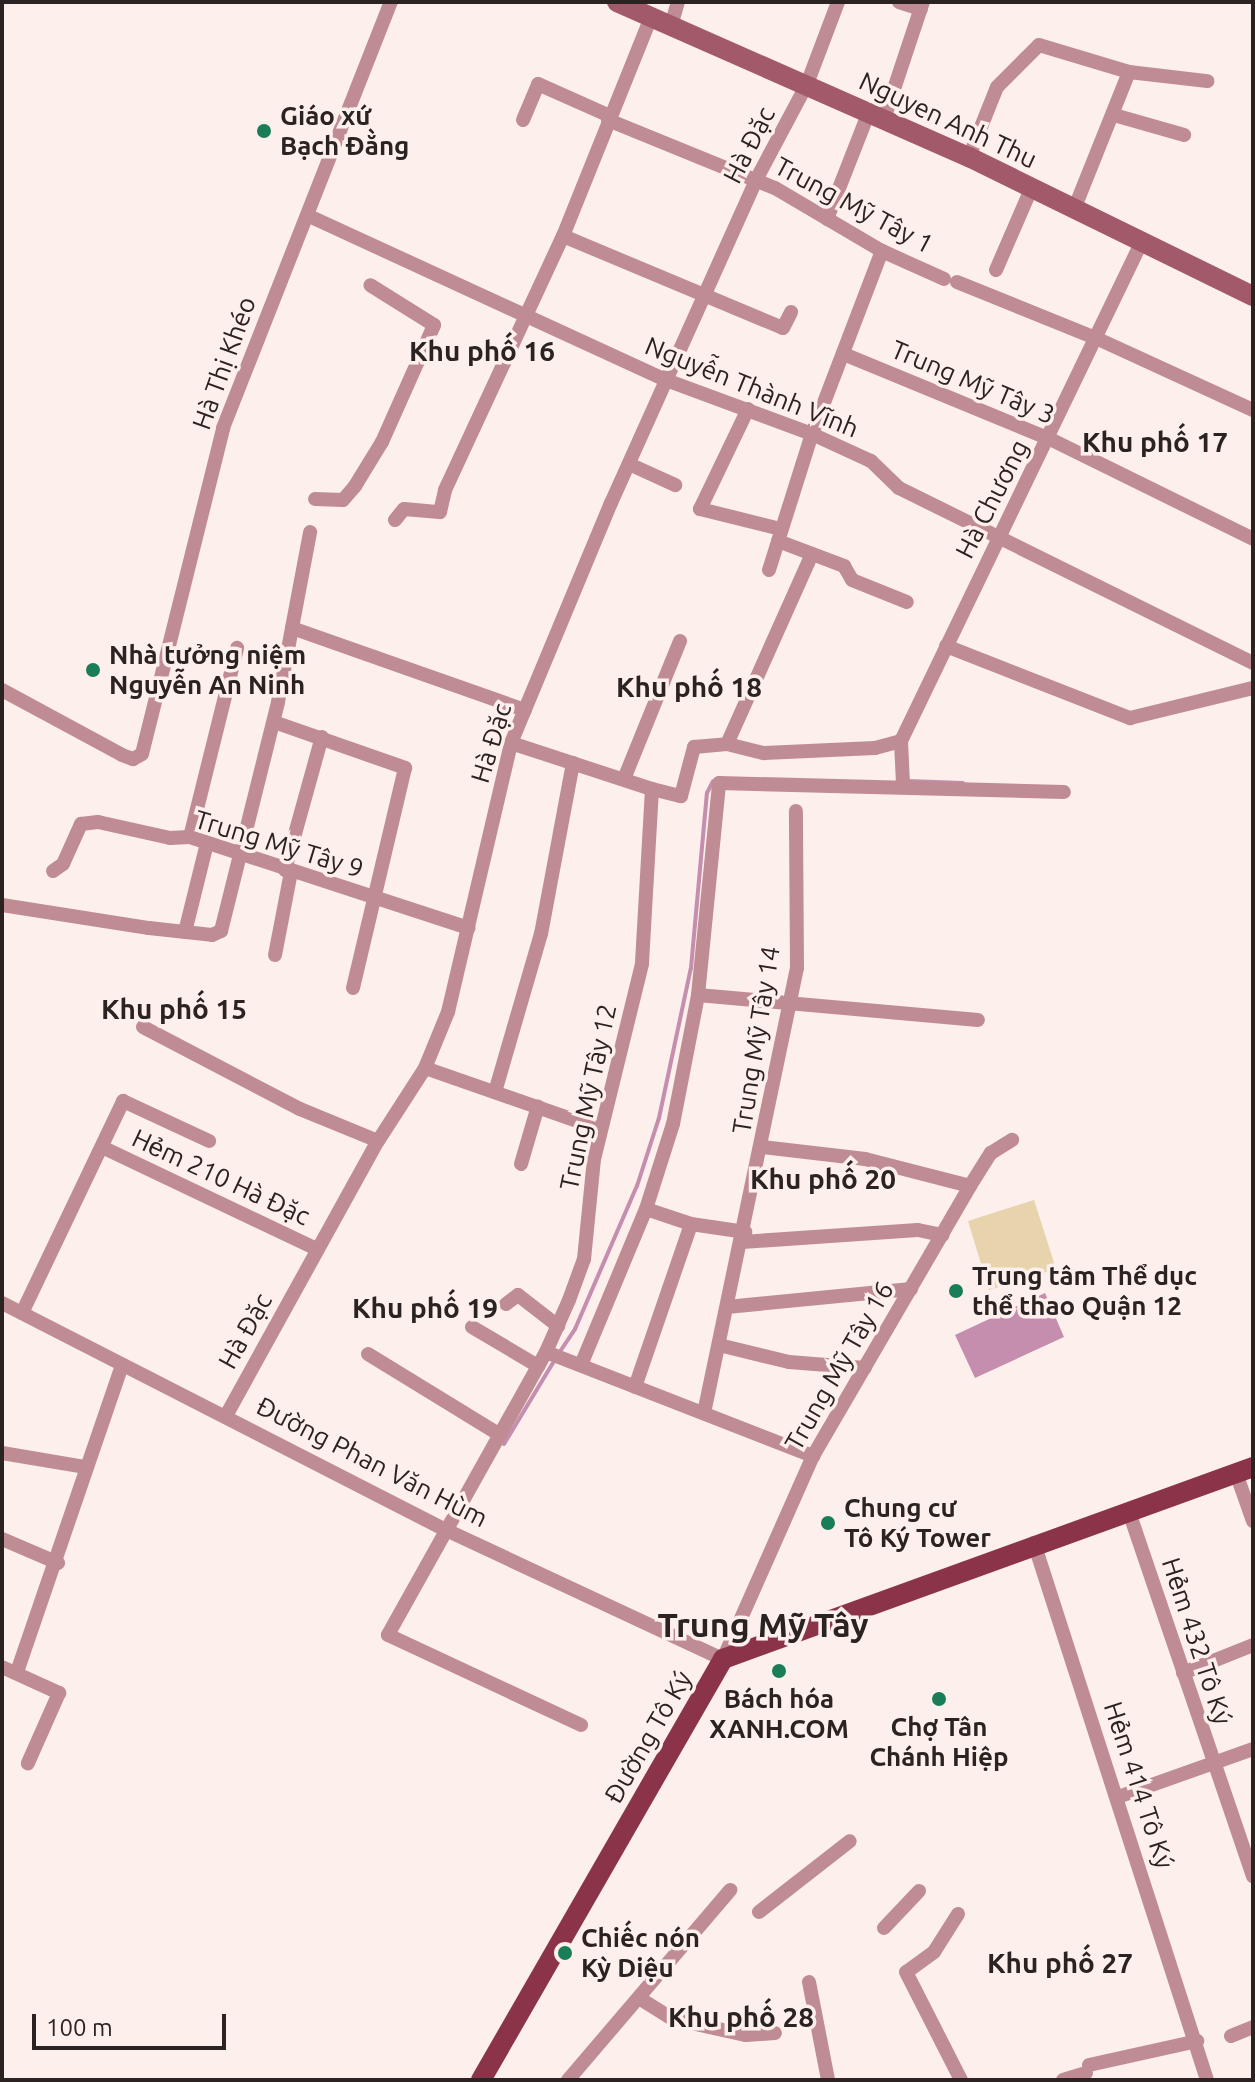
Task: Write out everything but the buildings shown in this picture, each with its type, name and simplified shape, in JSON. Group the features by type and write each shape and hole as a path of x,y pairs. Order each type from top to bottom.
{"main road":[{"name":"Nguyen Anh Thu","path":"617,2 969,157 1143,239 1253,296"},
{"name":"Đường Tô Ký","path":"481,2080 723,1659 1034,1543 1244,1470"}],"street":[{"name":"Hà Thị Khéo","path":"2,690 122,755 133,759 142,754 223,428 391,2"},
{"path":"671,26 678,2"},
{"name":"Hà Đặc","path":"227,1414 378,1141 425,1068 448,1012 511,743 666,380 756,180 807,84 838,2"},
{"path":"827,219 877,115 922,5 899,2"},
{"path":"395,520 404,509 440,512 445,490 563,236 651,17"},
{"path":"969,157 997,87 1039,45 1129,72 1207,81"},
{"path":"1075,207 1129,72"},
{"name":"Trung Mỹ Tây 1","path":"523,120 538,84 609,118 756,180 882,251 1098,339 1253,410"},
{"path":"1114,115 1184,135"},
{"path":"996,270 1032,187"},
{"name":"Nguyễn Thành Vĩnh","path":"309,216 666,380 812,434 871,461 899,488 1253,663"},
{"path":"563,236 783,328 791,312"},
{"name":"Hà Chương","path":"903,784 901,741 998,538 1050,439 1143,239"},
{"path":"769,570 812,434 846,355 882,251"},
{"path":"315,499 343,500 355,486 382,442 434,325 370,285"},
{"name":"Trung Mỹ Tây 3","path":"846,355 1050,439 1253,539"},
{"path":"748,409 700,509 780,535 812,554 844,566 852,580 907,602"},
{"path":"629,464 675,485"},
{"path":"2,905 45,916 212,935 221,931 274,722 310,532"},
{"path":"727,744 812,554"},
{"path":"292,628 525,710"},
{"path":"624,779 680,641"},
{"path":"946,646 1092,704 1146,718 1253,688"},
{"path":"190,837 237,648"},
{"path":"274,722 405,768 353,988"},
{"path":"275,955 288,871 322,737"},
{"path":"511,743 681,796 694,747 727,744 764,753 875,748 901,741"},
{"path":"495,1092 541,934 573,763"},
{"path":"581,1365 646,1209 673,1124 698,995 719,783 903,784 1064,792"},
{"name":"Trung Mỹ Tây 12","path":"581,1725 388,1635 538,1366 554,1355 558,1326 584,1259 600,1129 642,964 652,789"},
{"name":"Trung Mỹ Tây 14","path":"704,1413 744,1237 797,968 796,811"},
{"name":"Trung Mỹ Tây 9","path":"53,871 63,864 81,824 190,837 468,928"},
{"path":"185,932 207,843"},
{"path":"698,995 978,1020"},
{"path":"143,1027 300,1109 378,1141"},
{"path":"425,1068 600,1129"},
{"name":"Hẻm 210 Hà Đặc","path":"209,1141 123,1101 104,1148 317,1249"},
{"path":"521,1164 538,1106"},
{"name":"Trung Mỹ Tây 16","path":"723,1659 731,1632 813,1456 970,1186 991,1153 1012,1140"},
{"path":"762,1147 865,1159 970,1186"},
{"path":"22,1313 104,1148"},
{"path":"646,1209 744,1237 918,1230 942,1235"},
{"path":"635,1387 691,1224"},
{"path":"727,1307 911,1289"},
{"path":"506,1304 518,1295 558,1326"},
{"name":"Đường Phan Văn Hùm","path":"2,1303 122,1366 227,1414 446,1530 723,1659"},
{"path":"472,1327 538,1366"},
{"path":"719,1345 789,1362 865,1368"},
{"path":"368,1354 500,1435"},
{"path":"554,1355 813,1456"},
{"path":"17,1672 58,1563 86,1467 122,1366"},
{"path":"2,1453 86,1467"},
{"path":"1244,1470 1253,1521"},
{"name":"Hẻm 432 Tô Ký","path":"1129,1512 1253,1876"},
{"path":"2,1539 58,1563"},
{"name":"Hẻm 414 Tô Ký","path":"1034,1543 1197,2041 1207,2080"},
{"path":"1183,1673 1253,1645"},
{"path":"2,1667 17,1672 21,1679 59,1693 28,1763"},
{"path":"1118,1797 1253,1749"},
{"path":"759,1912 850,1841"},
{"path":"568,2080 730,1890"},
{"path":"884,1928 919,1891"},
{"path":"958,1914 934,1952 906,1972 961,2080"},
{"path":"809,1982 828,2080"},
{"path":"639,1998 673,2019 746,2035 775,2033"},
{"path":"1231,2036 1253,2027"},
{"path":"1063,2080 1087,2069 1197,2041"}],"shaded area":[{"path":"1034,1200 1056,1269 989,1290 968,1221"},
{"path":"1045,1293 1064,1337 975,1378 955,1335"}],"waterway":[{"path":"559,1353 575,1329 637,1186 659,1118 691,968 707,793 713,781"},
{"path":"908,781 963,783"},
{"path":"504,1444 554,1361"}],"place":[{"name":"Giáo xứ Bạch Đằng","path":"264,131"},
{"name":"Nhà tưởng niệm Nguyễn An Ninh","path":"93,670"},
{"name":"Trung tâm Thể dục thể thao Quận 12","path":"956,1291"},
{"name":"Chung cư Tô Ký Tower","path":"828,1523"},
{"name":"Bách hóa XANH.COM","path":"779,1671"},
{"name":"Chợ Tân Chánh Hiệp","path":"939,1699"},
{"name":"Chiếc nón Kỳ Diệu","path":"565,1953"}],"district":[{"name":"Khu phố 16","path":"482,351"},
{"name":"Khu phố 17","path":"1155,442"},
{"name":"Khu phố 18","path":"689,687"},
{"name":"Khu phố 15","path":"174,1009"},
{"name":"Khu phố 20","path":"823,1179"},
{"name":"Khu phố 19","path":"425,1308"},
{"name":"Trung Mỹ Tây","path":"763,1625"},
{"name":"Khu phố 27","path":"1060,1963"},
{"name":"Khu phố 28","path":"741,2017"}]}
